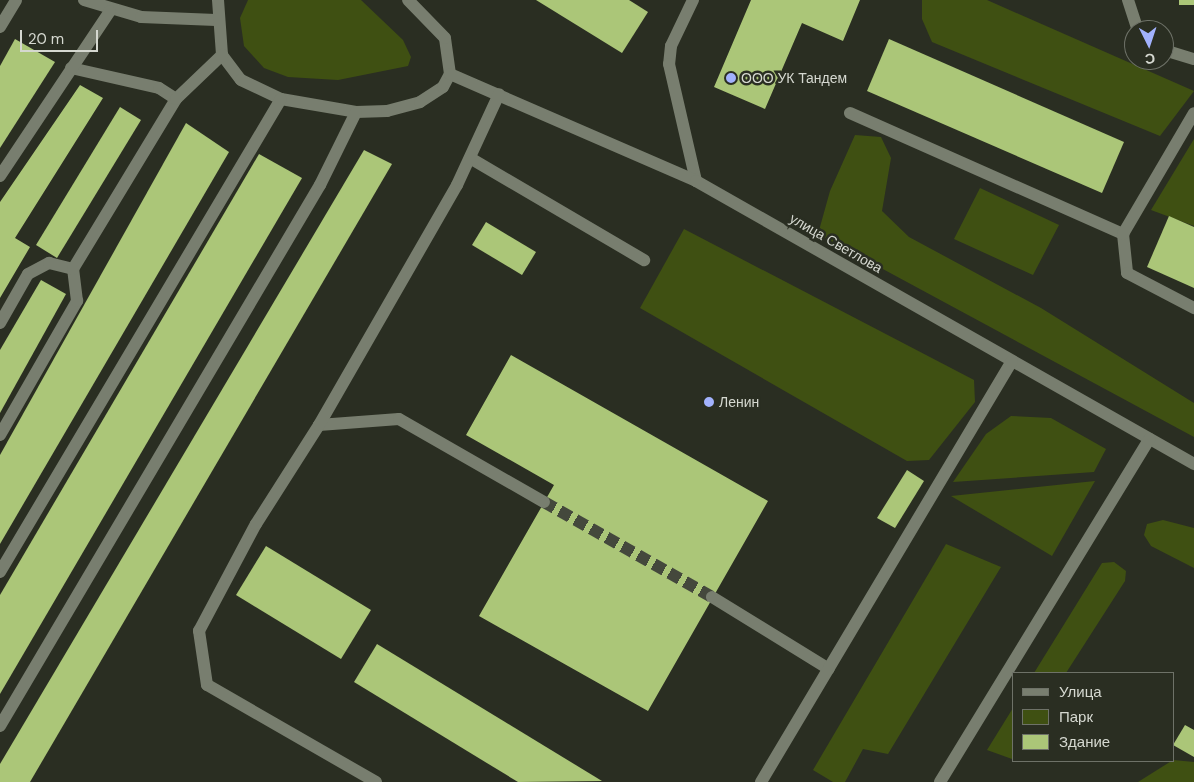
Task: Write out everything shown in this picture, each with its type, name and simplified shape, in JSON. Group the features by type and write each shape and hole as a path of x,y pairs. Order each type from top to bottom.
{"street":[{"path":"0,27 16,0"},
{"path":"84,0 110,10 216,20"},
{"path":"218,0 216,20 222,55 241,80 280,99 356,112 386,111 420,102 443,87 450,74 445,38 408,0"},
{"path":"694,0 672,46 669,64 696,181"},
{"path":"1128,0 1135,20"},
{"path":"0,176 110,10"},
{"path":"1174,53 1194,59"},
{"path":"0,435 76,302 73,269 176,99 222,55"},
{"path":"71,68 159,88 176,99"},
{"name":"улица Светлова","path":"450,74 500,94 696,181 1194,464"},
{"path":"376,782 207,685 198,631 256,524 319,425 470,158 500,94"},
{"path":"0,572 280,99"},
{"path":"0,726 320,185 356,112"},
{"path":"850,113 1123,234"},
{"path":"1194,113 1123,234 1128,273 1194,308"},
{"path":"470,158 644,260"},
{"path":"0,323 28,274 49,263 73,269"},
{"path":"762,782 1012,361"},
{"path":"319,425 399,419 544,502"},
{"path":"940,782 1149,439"},
{"path":"712,597 829,669"}],"green space":[{"path":"248,0 361,0 403,40 411,57 408,66 338,80 288,77 264,68 244,46 240,18"},
{"path":"922,0 987,0 1124,60 1124,70 1146,70 1194,91 1160,136 932,42 922,19"},
{"path":"855,135 881,137 891,158 882,211 909,237 1041,308 1194,403 1194,437 818,234 830,191"},
{"path":"1194,139 1194,226 1151,210"},
{"path":"980,188 1059,225 1033,275 954,239"},
{"path":"684,229 974,380 975,402 929,460 907,461 640,308"},
{"path":"1011,416 1051,418 1106,449 1094,472 953,482 986,434"},
{"path":"1095,481 1052,556 951,496"},
{"path":"1163,520 1194,528 1194,568 1151,546 1144,535 1147,524"},
{"path":"946,544 1001,567 888,754 863,749 845,782 833,782 813,770"},
{"path":"1114,562 1126,571 1125,581 1067,672 1035,672 1102,563"},
{"path":"1012,710 1012,759 987,750"},
{"path":"1174,760 1194,762 1194,782 1138,782 1170,762 1174,762"}],"building":[{"path":"536,0 629,0 648,12 622,53"},
{"path":"751,0 860,0 843,41 802,23 765,109 714,87"},
{"path":"1179,0 1194,0 1194,5 1179,5"},
{"path":"15,39 55,62 0,148 0,66"},
{"path":"889,39 1124,142 1102,193 867,91"},
{"path":"80,85 103,98 15,238 30,247 0,298 0,202"},
{"path":"120,107 141,120 57,258 36,245"},
{"path":"186,123 229,152 0,544 0,455"},
{"path":"364,150 392,164 30,782 0,782 0,764"},
{"path":"259,154 302,178 0,694 0,595"},
{"path":"1169,216 1194,227 1194,288 1147,267"},
{"path":"486,222 536,252 522,275 472,245"},
{"path":"41,280 66,294 0,413 0,350"},
{"path":"511,355 768,501 648,711 479,616 554,485 466,435"},
{"path":"907,470 924,481 895,528 877,518"},
{"path":"266,546 371,610 341,659 236,595"},
{"path":"377,644 602,781 518,782 354,682"},
{"path":"1185,725 1194,730 1194,757 1174,746"}],"tunnel":[{"path":"544,502 712,597"}],"place":[{"name":"ООО УК Тандем","path":"731,78"},
{"name":"Ленин","path":"709,402"}]}
